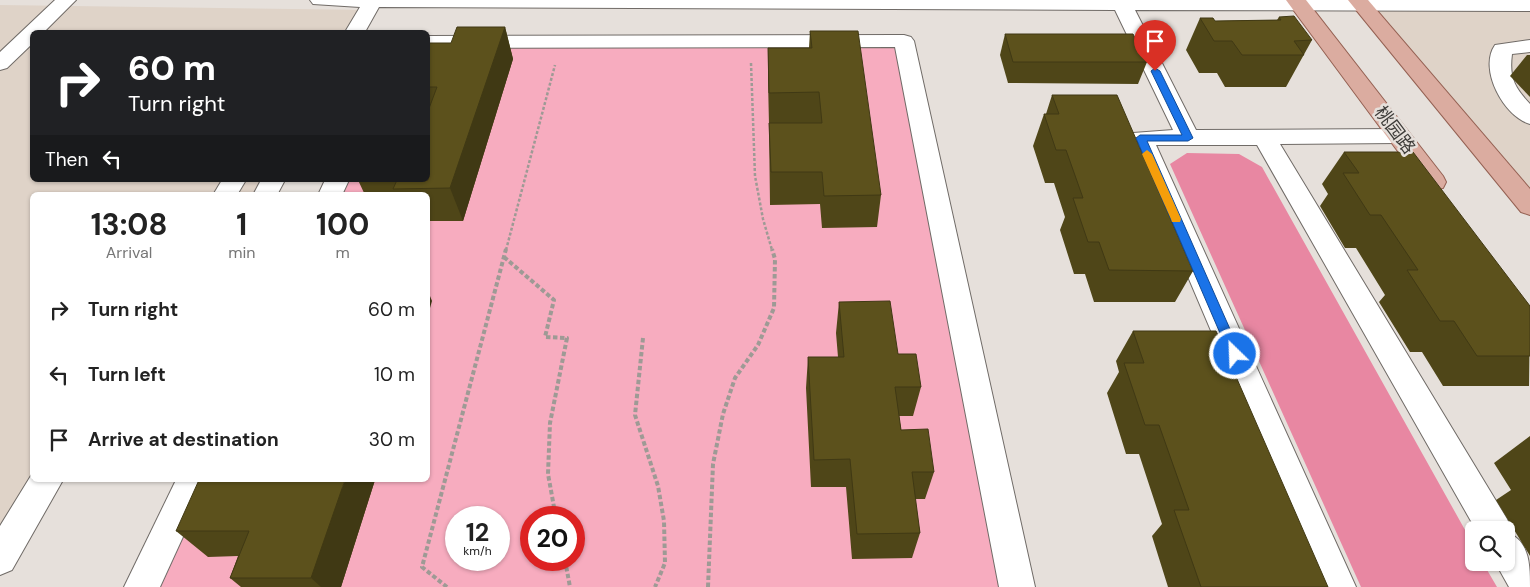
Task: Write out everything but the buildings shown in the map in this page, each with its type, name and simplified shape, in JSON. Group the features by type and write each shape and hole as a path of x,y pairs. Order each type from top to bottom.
{"main road":[{"name":"桃园路","path":"1297,2 1447,199"},
{"path":"1360,2 1530,206"}],"street":[{"path":"38,30 66,0"},
{"path":"320,0 1122,4 1360,2 1530,5"},
{"path":"356,30 373,1"},
{"path":"1122,4 1188,138"},
{"path":"0,40 29,40"},
{"path":"0,64 29,40"},
{"path":"430,42 904,41 1017,587"},
{"path":"1530,46 1502,49 1499,72 1509,95 1530,117"},
{"path":"1338,587 1140,138 1399,136"},
{"path":"1264,137 1490,521"},
{"path":"0,558 46,482"},
{"path":"142,587 192,482"},
{"path":"1515,565 1528,587"}],"path":[{"path":"447,587 422,567 561,42"},
{"path":"708,587 713,464 724,414 735,378 758,345 774,308 776,259 763,219 755,176 750,42"},
{"path":"504,257 554,300 545,337 567,338 550,423 548,474 554,506"},
{"path":"643,338 635,415 644,448 658,486 664,521 665,563 655,587"},
{"path":"567,571 570,587"}],"shaded area":[{"path":"1530,0 1530,202 1362,5"},
{"path":"0,5 368,10 356,30 30,30 30,182 272,182 267,192 30,192 31,482 0,558"},
{"path":"904,41 1017,587 142,587 192,482 430,482 430,192 331,192 336,182 430,182 430,42"},
{"path":"1187,153 1239,154 1262,167 1465,530 1465,571 1488,571 1497,587 1361,587 1170,164"}],"slow traffic":[{"path":"1147,154 1176,219"}],"route":[{"path":"1155,71 1188,138 1140,138 1235,354"}]}
